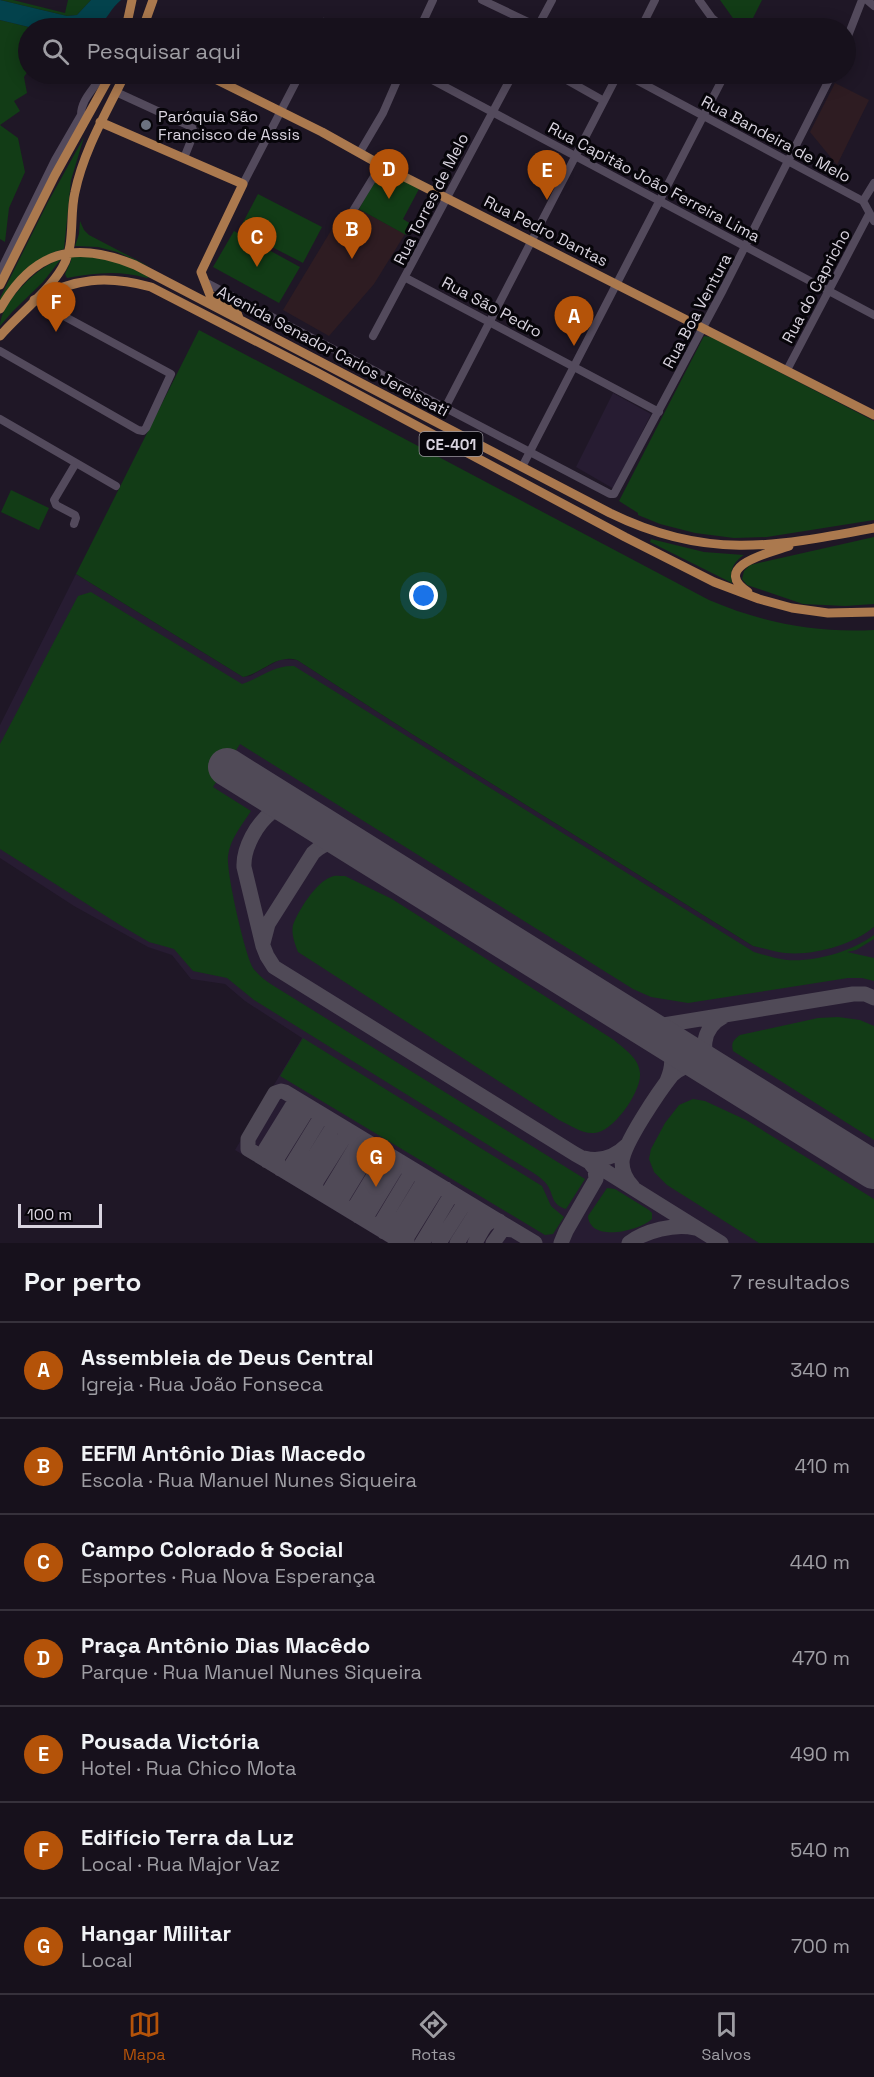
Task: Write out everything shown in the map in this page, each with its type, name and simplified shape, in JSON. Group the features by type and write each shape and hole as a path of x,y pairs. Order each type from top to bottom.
{"main road":[{"path":"125,18 132,0"},
{"path":"147,18 153,0"},
{"path":"0,285 55,175 105,84"},
{"path":"34,300 58,274 67,258 72,231 74,193 100,122 120,84"},
{"name":"Rua Pedro Dantas","path":"225,84 787,370 873,411"},
{"path":"100,122 243,184 202,267 201,275 212,297 236,310 239,318"},
{"name":"Avenida Senador Carlos Jereissati","path":"0,309 18,283 53,256 83,251 106,254 135,265 239,318 627,522 679,540 726,546 757,546 803,541 874,528"},
{"name":"Avenida Senador Carlos Jereissati","path":"34,300 63,286 89,279 126,280 151,287 714,582 759,599 792,608 828,613 874,612"},
{"name":"CE-401","path":"0,336 34,300"},
{"path":"759,599 738,583 736,578 739,566 749,560 803,541"}],"street":[{"path":"425,18 433,0"},
{"path":"482,0 519,18"},
{"path":"544,18 552,0"},
{"path":"646,18 655,0"},
{"path":"699,0 712,18"},
{"path":"855,18 862,0"},
{"path":"867,0 874,6"},
{"path":"0,272 95,84"},
{"path":"243,184 295,84"},
{"path":"360,152 383,113 396,84"},
{"name":"Rua Capitão João Ferreira Lima","path":"440,84 874,315"},
{"name":"Rua Torres de Melo","path":"373,336 406,278 507,84"},
{"path":"574,84 604,101"},
{"path":"445,408 613,84"},
{"name":"Rua Bandeira de Melo","path":"644,84 863,201 872,217"},
{"path":"522,467 720,84"},
{"name":"Rua Boa Ventura","path":"530,452 614,494 746,247 827,84"},
{"path":"116,92 194,129 195,133 184,158"},
{"path":"351,214 381,165"},
{"path":"863,201 874,183"},
{"name":"Rua do Capricho","path":"787,370 828,291 872,217"},
{"name":"Rua São Pedro","path":"406,278 659,412"},
{"path":"207,283 530,452"},
{"path":"0,351 143,431 171,374 34,300"},
{"path":"0,419 116,486"},
{"path":"74,524 75,515 56,505 54,500 76,463"}],"shaded area":[{"path":"834,84 869,100 837,165 810,132"},
{"path":"359,209 405,234 374,284 329,336 283,310 338,219 354,218"},
{"path":"613,393 651,414 614,489 576,467"},
{"path":"76,574 243,677 250,676 281,659 297,660 753,946 804,953 831,948 860,936 874,927 874,1243 388,1243 235,1150 302,1038 245,1001 225,984 191,979 172,955 148,947 74,906 0,858 0,725"}],"green space":[{"path":"0,0 13,0 65,13 68,0 91,0 77,15 67,16"},
{"path":"720,0 762,0 753,18 733,18"},
{"path":"0,20 18,24 18,84 25,84 27,93 14,101 20,111 0,125"},
{"path":"0,125 18,138 25,172 9,208 5,242 0,239"},
{"path":"84,137 71,180 64,249 43,257 35,263 13,285 0,303 0,298 48,202"},
{"path":"384,169 419,189 403,219 411,224 406,235 359,209 380,171"},
{"path":"258,194 322,227 303,263 239,230"},
{"path":"80,221 89,235 152,268 117,252 98,247 75,246"},
{"path":"234,231 300,267 279,303 213,267"},
{"path":"83,255 121,263 149,277 107,273 67,278 65,274 71,261 70,256"},
{"path":"61,259 43,282 0,326 6,307 22,286 42,269"},
{"path":"199,330 709,600 749,615 790,625 831,630 874,630 874,927 844,944 808,953 785,953 753,946 297,660 276,662 243,677 76,574"},
{"path":"704,336 711,337 874,421 874,520 767,537 734,538 695,533 660,524 638,515 619,501"},
{"path":"11,490 49,508 39,530 1,512"},
{"path":"874,537 874,604 845,606 803,604 747,585 742,579 744,571 750,565"},
{"path":"651,539 704,552 744,555 733,568 732,583 650,542"},
{"path":"91,592 242,684 274,670 294,666 754,952 775,958 809,959 844,951 874,935 874,939 856,950 847,952 874,958 874,981 848,978 688,1003 651,997 633,989 240,744 213,787 251,811 234,838 229,850 228,865 245,947 253,968 274,986 585,1179 566,1209 561,1207 556,1203 548,1186 532,1172 254,1000 227,978 193,971 174,949 149,942 0,849 0,744 78,596"},
{"path":"334,876 345,876 392,899 614,1040 626,1050 634,1058 640,1073 636,1090 625,1110 602,1131 590,1133 581,1131 559,1120 298,952 293,925 303,905 325,880"},
{"path":"838,1017 860,1020 874,1026 874,1140 733,1051 733,1042 740,1035 818,1018"},
{"path":"303,1038 542,1186 551,1206 564,1217 553,1234 545,1235 280,1076"},
{"path":"693,1099 705,1101 746,1120 874,1199 874,1243 759,1243 667,1185 654,1172 649,1159 651,1149 665,1123 679,1105"},
{"path":"607,1188 615,1189 649,1210 652,1213 652,1219 627,1230 606,1232 597,1230 591,1224 588,1216"}],"water":[{"path":"0,0 67,16 77,15 91,0 121,0 106,18 18,18 18,24 0,20"}],"taxiway":[{"path":"305,815 288,811 272,812 256,829 248,844 244,860 263,946 274,967 721,1243"},
{"path":"263,943 268,924 313,853 334,842 357,847"},
{"path":"637,1023 657,1026 853,994 865,994 874,998"},
{"path":"718,1072 707,1058 705,1042 711,1027 724,1016"},
{"path":"642,1026 663,1042 671,1054 671,1071 667,1081"},
{"path":"633,1187 626,1179 624,1172 622,1162 624,1154 643,1117 672,1075 690,1066 708,1068 720,1074"},
{"path":"403,1243 248,1149 248,1139 275,1093 285,1092 535,1243"},
{"path":"267,1161 264,1155 265,1150 294,1103 303,1103"},
{"path":"280,1169 277,1164 278,1157 306,1112 316,1111"},
{"path":"293,1176 290,1172 291,1166 318,1122 322,1118 328,1118"},
{"path":"306,1184 303,1175 334,1126 341,1126"},
{"path":"319,1192 316,1182 343,1139 349,1133 354,1134"},
{"path":"332,1200 329,1195 331,1188 357,1145 367,1142"},
{"path":"584,1158 607,1158 627,1145"},
{"path":"345,1208 342,1198 370,1152 374,1149 380,1150"},
{"path":"358,1216 355,1212 356,1205 384,1159 394,1158"},
{"path":"561,1243 596,1179 595,1169 591,1164"},
{"path":"372,1224 368,1220 368,1214 396,1168 402,1165 407,1166"},
{"path":"384,1232 381,1226 382,1221 409,1176 415,1172 420,1174"},
{"path":"398,1240 394,1230 422,1184 427,1181 433,1182"},
{"path":"407,1243 407,1237 436,1190 446,1189"},
{"path":"422,1243 448,1200 453,1196 458,1197"},
{"path":"439,1243 462,1207 466,1204 472,1205"},
{"path":"457,1243 476,1213 485,1213"},
{"path":"475,1243 487,1224 494,1220 499,1221"},
{"path":"629,1243 660,1229 695,1228"},
{"path":"493,1243 503,1229 513,1230"}],"runway":[{"path":"227,767 874,1170"}],"place":[{"name":"Paróquia São Francisco de Assis","path":"146,125"},
{"name":"Praça Antônio Dias Macêdo","path":"389,199"},
{"name":"Pousada Victória","path":"547,200"},
{"name":"EEFM Antônio Dias Macedo","path":"352,259"},
{"name":"Campo Colorado & Social","path":"257,267"},
{"name":"Edifício Terra da Luz","path":"56,332"},
{"name":"Assembleia de Deus Central","path":"574,346"},
{"name":"Hangar Militar","path":"376,1187"}]}
